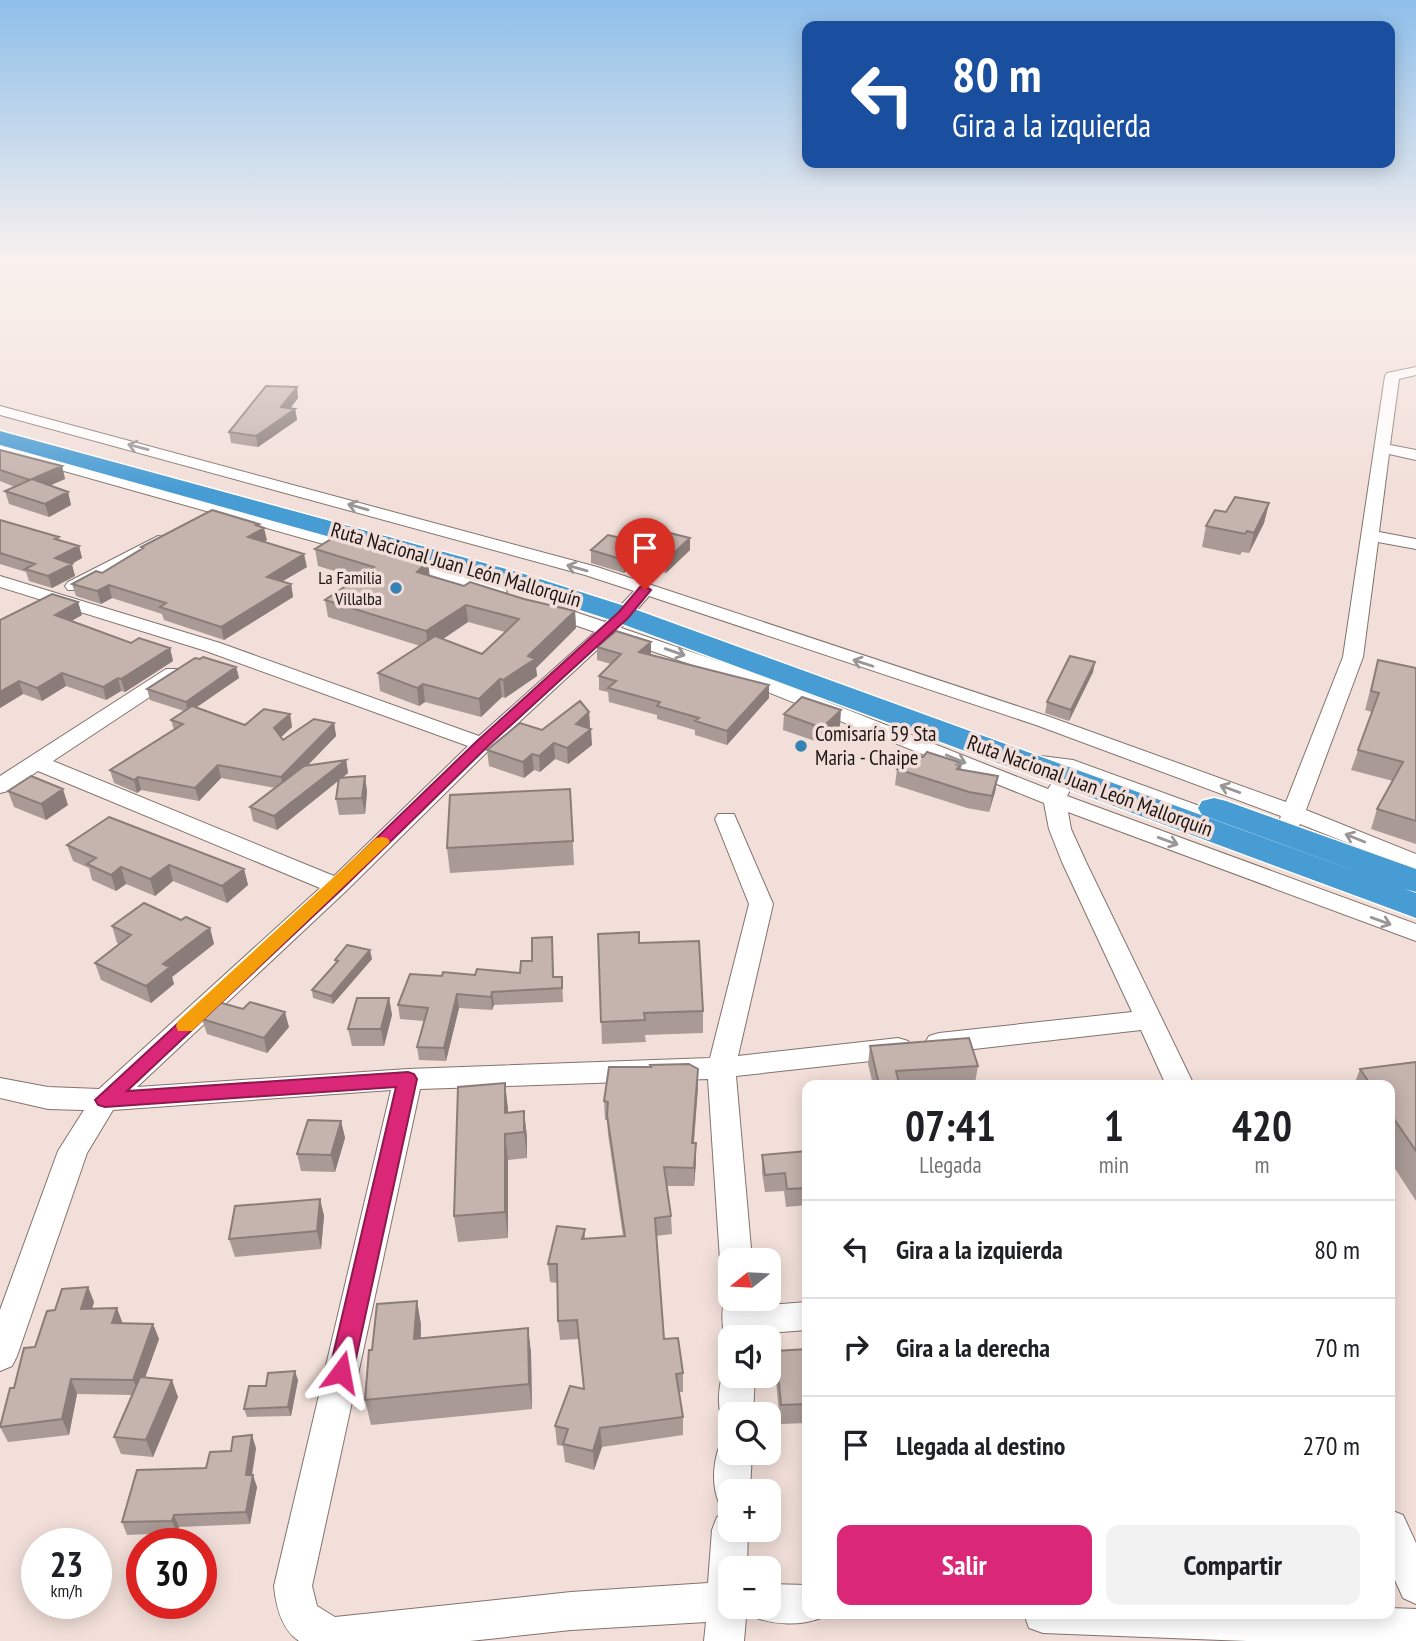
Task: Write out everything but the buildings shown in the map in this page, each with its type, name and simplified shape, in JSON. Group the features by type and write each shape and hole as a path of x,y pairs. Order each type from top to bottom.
{"highway":[{"name":"Ruta Nacional Juan León Mallorquín","path":"0,424 234,501"},
{"name":"Ruta Nacional Juan León Mallorquín","path":"0,438 628,609 1288,828 1416,881"},
{"name":"Ruta Nacional Juan León Mallorquín","path":"628,609 1016,758 1060,788 1416,906"}],"street":[{"path":"1016,758 1065,765 1267,839 1288,828 1353,657 1392,376 1416,371"},
{"path":"0,410 578,568 628,609 755,680 1060,788 1416,933"},
{"path":"0,448 234,501"},
{"path":"1382,448 1416,454"},
{"path":"195,522 234,501"},
{"path":"31,609 172,534"},
{"path":"1370,535 1416,544"},
{"path":"0,581 213,648 482,744"},
{"path":"0,1356 73,1151 105,1100 337,886 482,744 628,609"},
{"path":"0,786 213,648"},
{"path":"36,762 337,886"},
{"path":"1060,788 1060,829 1178,1080"},
{"path":"726,819 761,904 722,1068 735,1248"},
{"path":"1288,828 1416,863"},
{"path":"1288,828 1416,899"},
{"path":"0,1088 48,1098 105,1100 408,1079 722,1068 1149,1020"},
{"path":"408,1079 293,1586 295,1610 311,1630 335,1636 572,1611 718,1602"},
{"path":"740,1319 802,1316"},
{"path":"1395,1539 1416,1584"},
{"path":"781,1603 802,1604"},
{"path":"724,1641 726,1619"},
{"path":"1176,1619 1416,1628"}],"slow traffic":[{"path":"185,1026 382,842"}],"place":[{"name":"La Familia Villalba","path":"396,588"},
{"name":"Comisaría 59 Sta Maria - Chaipe","path":"801,746"}],"route":[{"path":"341,1372 408,1079 105,1100 337,886 482,744 624,615 645,590"}]}
